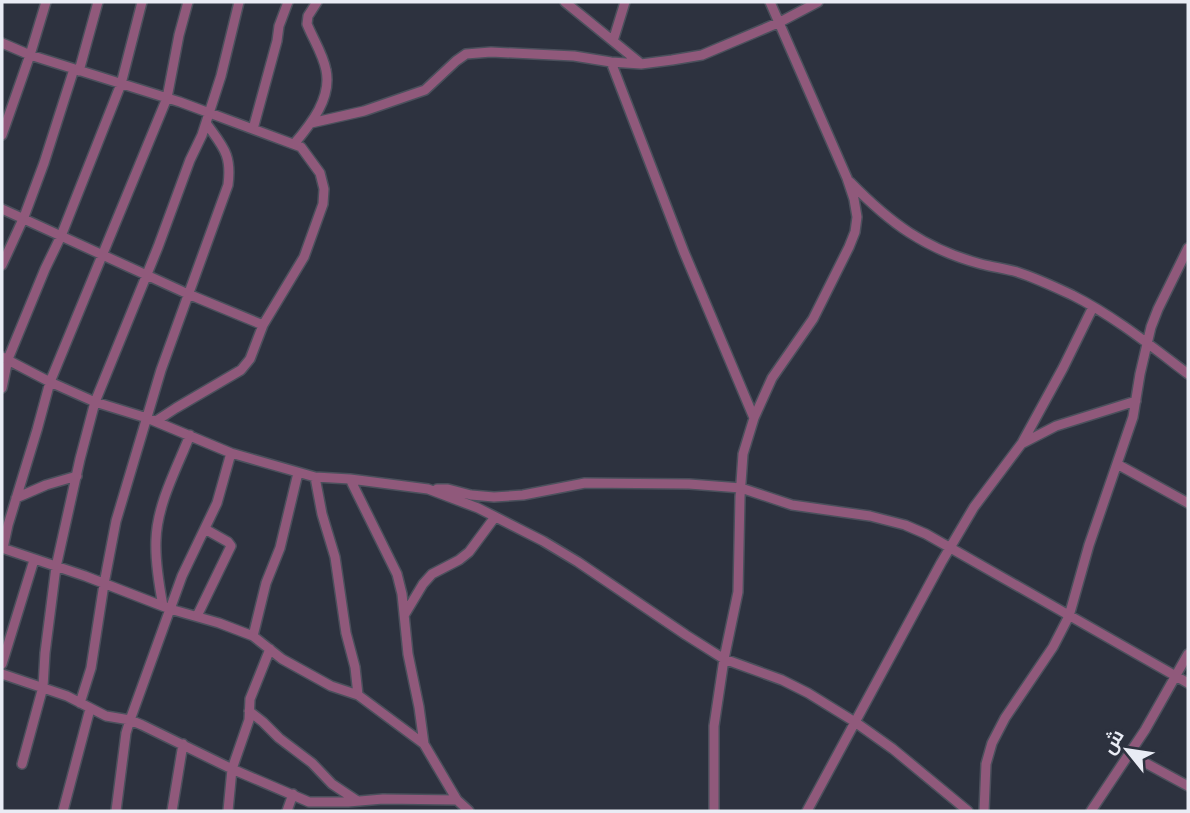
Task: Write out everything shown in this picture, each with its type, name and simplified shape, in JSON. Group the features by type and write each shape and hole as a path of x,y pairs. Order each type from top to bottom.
{"street":[{"path":"2,135 46,2"},
{"path":"2,265 44,163 98,2"},
{"path":"2,388 5,358 61,236 121,84 142,2"},
{"path":"188,2 167,98 50,382 2,548 253,636 282,659 331,686 358,695 424,744"},
{"path":"22,764 43,687 57,567 95,402 210,112 227,57 239,2"},
{"path":"253,129 279,26 288,2"},
{"path":"294,144 311,122 325,96 327,71 307,24 308,16 317,2"},
{"path":"565,2 641,64"},
{"path":"613,41 625,2"},
{"path":"714,811 714,726 738,592 743,454 754,418 772,378 813,319 849,247 857,217 847,178 770,2"},
{"path":"311,122 345,116 425,90 466,54 523,53 641,64 702,55 780,22 818,2"},
{"path":"2,43 30,55 210,112 294,144 301,147 320,173 324,189 323,204 304,257 263,325 250,359 241,370 152,420"},
{"path":"611,62 684,252 754,418"},
{"path":"80,703 92,668 116,521 152,420 161,370 228,185 230,169 225,149 206,123"},
{"path":"847,178 881,213 916,238 980,264 1018,272 1071,295 1093,307 1188,374"},
{"path":"2,209 188,294 263,325"},
{"path":"984,811 986,764 992,743 1005,718 1053,647 1069,616 1089,545 1133,416 1147,344 1158,309 1188,248"},
{"path":"807,811 950,548 974,507 1021,443 1063,369 1093,307"},
{"path":"5,358 95,402 152,420 231,453 315,477 448,489 494,497 523,495 585,483 741,488 792,505 870,516 905,525 926,534 1188,683"},
{"path":"1021,443 1056,426 1136,401"},
{"path":"167,607 158,579 156,531 162,506 190,435"},
{"path":"116,811 130,720 167,607 216,503 231,453"},
{"path":"1117,464 1188,503"},
{"path":"253,636 266,583 280,548 298,473"},
{"path":"16,498 77,476"},
{"path":"315,477 322,514 335,557 358,695"},
{"path":"350,479 397,573 424,744 457,800 469,811"},
{"path":"428,489 543,541 724,659 782,680 808,693 893,748 968,811"},
{"path":"404,615 432,574 459,560 468,552 495,517"},
{"path":"197,616 231,546 205,529"},
{"path":"2,664 34,559"},
{"path":"228,811 232,769 249,720 250,699 270,649"},
{"path":"1091,811 1145,730 1188,654"},
{"path":"2,674 43,687 106,716 130,720 309,802 351,804 383,799 457,800"},
{"path":"63,811 90,709"},
{"path":"249,711 312,763 351,804"},
{"path":"172,811 183,744"},
{"path":"1129,754 1188,786"},
{"path":"287,811 293,794"}]}
